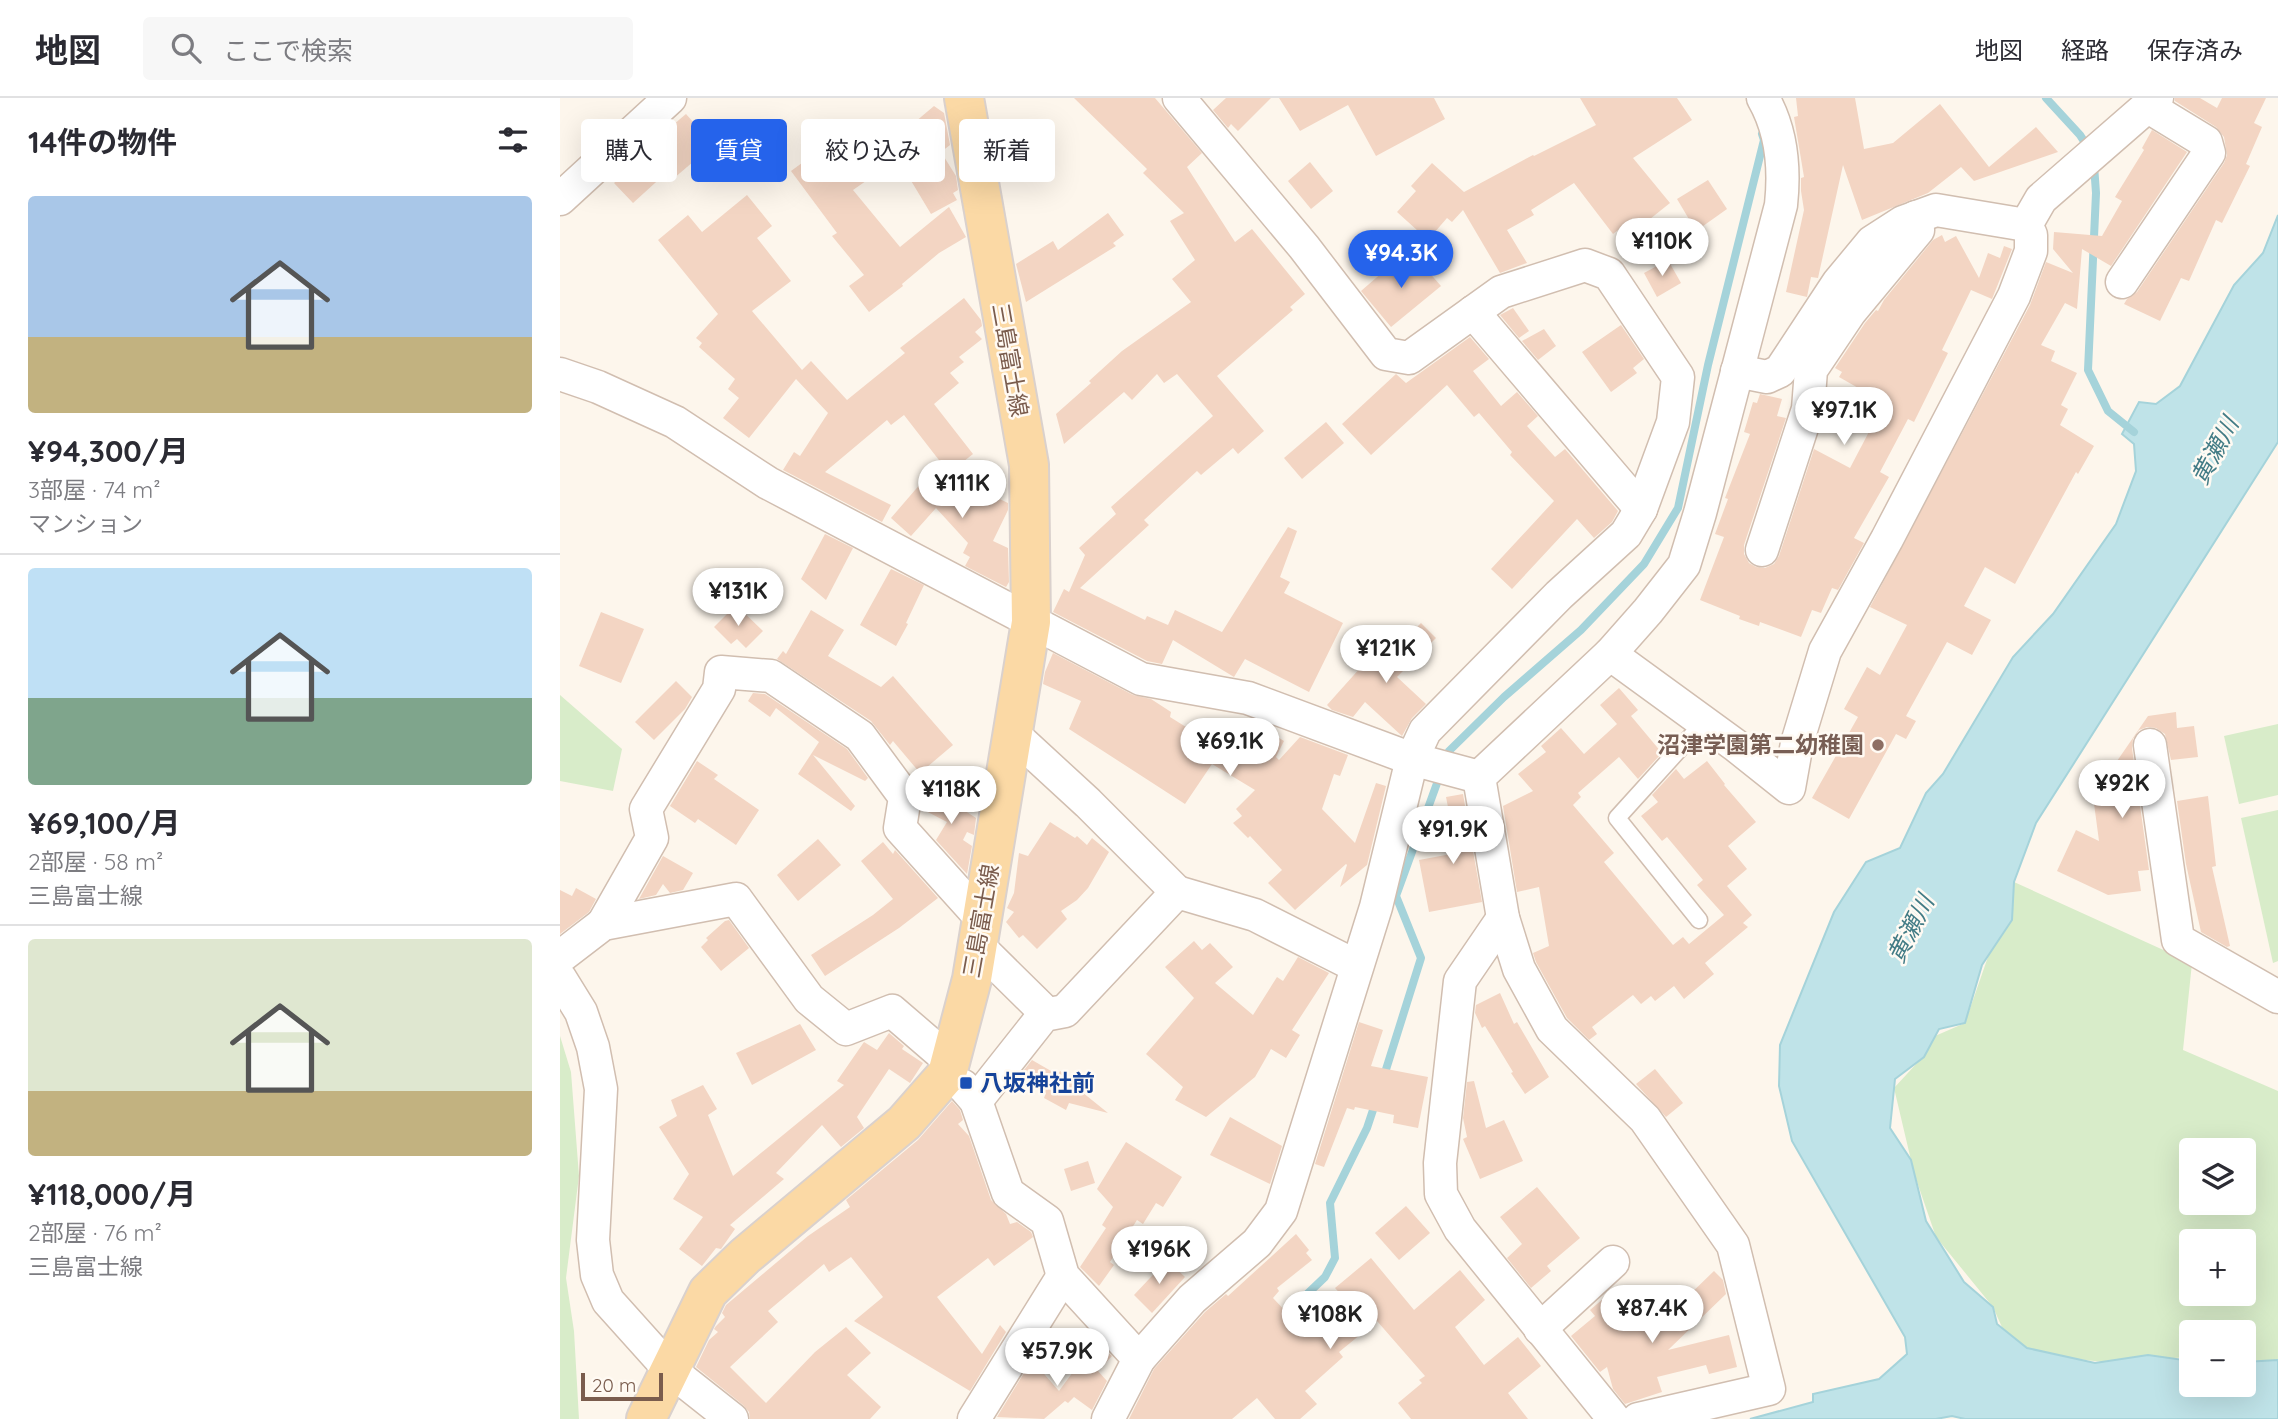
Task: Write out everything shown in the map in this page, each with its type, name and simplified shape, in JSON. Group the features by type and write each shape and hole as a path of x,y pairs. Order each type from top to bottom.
{"main road":[{"name":"三島富士線","path":"646,1419 708,1292 745,1256 904,1124 947,1074 972,979 1031,622 1029,465 964,98"}],"street":[{"path":"560,199 670,98"},
{"path":"1108,1419 1139,1359 1192,1299 1257,1243 1281,1210 1392,846 1412,759 1425,732 1559,595 1626,534 1641,509 1673,422 1678,377 1609,274 1585,265 1501,292 1409,358 1386,354 1304,247 1179,98"},
{"path":"2026,225 2041,199 2152,102 2206,142 2209,153 2122,282"},
{"path":"1479,776 1610,654 1684,565 1781,205 1784,175 1770,105"},
{"path":"1610,654 1789,788 1797,743 1825,652 2014,296 2031,251 2032,235 2026,225 1936,210 1903,222 1872,242 1838,283 1780,371 1767,377 1737,370"},
{"path":"1762,550 1808,409 1811,370 1850,312 1918,230 1916,217"},
{"path":"1473,312 1641,509"},
{"path":"560,374 597,387 675,422 768,482 1141,679 1248,698 1412,759 1479,776"},
{"path":"560,957 603,924 652,838 646,809 719,689 721,672 771,676 860,737 905,797 900,828 1047,1014"},
{"path":"1013,734 1178,892 1255,915 1356,966"},
{"path":"2150,745 2178,940 2278,997"},
{"path":"1479,776 1503,918 1519,969 1552,1029 1645,1119 1732,1245 1769,1389 1639,1419"},
{"path":"976,1101 1047,1014 1065,1011 1178,892"},
{"path":"603,924 736,899 809,999 846,1029 892,1011 949,1065 976,1101 1008,1193 1047,1221 1063,1276 1139,1359"},
{"path":"1503,918 1460,981 1440,1163 1441,1194 1460,1229 1614,1419"},
{"path":"560,978 581,1012 593,1047 601,1089 593,1240 597,1275 608,1301 670,1370 732,1419"},
{"path":"1540,1329 1614,1262"},
{"path":"974,1419 1063,1276"}],"lane":[{"path":"1699,920 1616,818 1704,722"}],"green space":[{"path":"560,695 622,749 613,791 560,781"},
{"path":"2278,724 2278,795 2239,804 2224,736"},
{"path":"2278,810 2278,961 2273,963 2241,818"},
{"path":"2014,882 2192,963 2183,1050 2278,1091 2278,1363 2256,1360 2256,1320 2179,1320 2179,1358 2103,1362 2013,1352 1993,1307 1936,1237 1914,1173 1894,1088 1918,1062 1935,1036 1965,1023"},
{"path":"560,1036 571,1072 579,1176 566,1278 574,1331 579,1419 560,1419"}],"water":[{"name":"黄瀬川","path":"2278,215 2278,442 2036,823 2014,882 2012,920 1982,965 1965,1023 1939,1029 1924,1057 1895,1079 1890,1128 1911,1160 1926,1221 1964,1282 1993,1307 1997,1324 2027,1348 2095,1363 2148,1355 2179,1359 2179,1397 2256,1397 2256,1361 2278,1360 2278,1419 1965,1419 1952,1416 1936,1419 1750,1419 1813,1402 1813,1394 1879,1379 1907,1354 1905,1337 1792,1141 1779,1086 1780,1045 1834,912 1866,862 1900,848 1926,793 1943,774 2013,657 2053,614 2116,524 2136,471 2134,444 2122,434 2139,402 2156,404 2180,386 2234,285 2263,253"}],"building":[{"path":"1074,98 1155,98 1202,153 1187,167 1235,242 1252,229 1305,294 1290,307 1293,310 1217,376 1264,431 1238,454 1233,448 1201,475 1197,471 1144,520 1149,525 1080,588 1145,620 1147,616 1168,625 1175,610 1222,632 1288,527 1297,531 1280,577 1290,582 1284,593 1343,623 1309,692 1245,659 1234,677 1173,640 1162,664 1147,661 1053,612 1064,589 1069,592 1085,555 1079,548 1116,514 1111,507 1213,416 1177,374 1164,383 1157,374 1132,400 1124,392 1064,444 1056,414 1122,351 1191,302 1172,279 1195,260 1170,221 1184,213 1143,173 1147,169"},
{"path":"1226,98 1271,98 1238,131 1231,124 1228,128 1213,110"},
{"path":"1279,98 1434,98 1445,119 1376,156 1348,105 1300,131"},
{"path":"1580,98 1677,98 1692,120 1633,158 1670,203 1640,227 1633,218 1613,234 1574,183 1531,210 1534,215 1507,230 1527,263 1500,273 1463,210 1452,222 1447,218 1428,240 1397,212 1416,191 1411,186 1432,163 1464,192 1596,125"},
{"path":"1796,98 1855,98 1864,149 1893,143 1940,104 1989,167 2036,127 2058,152 1974,181 1961,167 1928,193 1862,220 1843,165 1818,278 1811,277 1807,297 1786,292 1804,210 1801,178 1804,177 1794,117 1798,116"},
{"path":"2175,98 2200,98 2217,108 2222,98 2266,98 2254,123 2262,127 2246,164 2250,166 2222,223 2216,220 2189,281 2181,278 2160,321 2124,304 2137,292 2227,155 2224,137 2216,127 2175,101"},
{"path":"934,106 944,113 950,145 945,149 945,119 919,119"},
{"path":"686,114 691,120 691,164 677,176 677,122"},
{"path":"2152,130 2187,152 2111,266 2082,249 2077,309 2065,303 2041,345 2055,351 2051,361 2077,373 2061,405 2068,409 2060,425 2094,446 2078,474 2076,472 2015,584 1985,567 1964,606 1991,620 1972,655 1947,642 1906,716 1916,721 1906,739 1896,734 1849,819 1812,798 1858,717 1844,709 1867,667 1880,675 1907,625 1870,607 2030,305 2046,262 2073,273 2053,249 2054,232 2102,236 2122,201 2115,197 2144,150 2142,148"},
{"path":"945,158 956,176 958,190 953,193 957,200 931,214 912,182 945,182"},
{"path":"1310,162 1333,191 1311,209 1288,181"},
{"path":"801,164 801,182 865,182 853,190 900,247 949,207 966,237 939,253 869,312 849,286 864,275 832,236 837,233 791,171"},
{"path":"1708,180 1727,209 1696,231 1677,199"},
{"path":"615,182 656,182 633,203"},
{"path":"747,195 772,226 757,238 791,281 752,311 802,370 811,361 847,400 905,353 900,348 964,298 981,320 982,326 975,332 982,339 959,357 964,362 950,373 959,383 934,404 973,454 949,473 904,415 891,425 887,420 825,472 891,505 882,522 783,470 794,452 800,456 828,413 796,379 749,438 723,418 739,398 728,389 735,379 699,347 702,343 696,338 718,314 658,240 688,215 702,232"},
{"path":"1108,213 1124,235 1113,243 1116,246 1026,302 1016,264 1053,241 1058,250"},
{"path":"1942,235 1945,242 1956,236 1979,278 1988,253 2000,258 2004,246 2012,249 1992,299 1971,290 1942,350 1948,353 1914,422 1908,419 1880,472 1889,477 1854,538 1864,543 1838,590 1832,588 1821,613 1812,610 1801,637 1760,622 1759,626 1739,619 1740,616 1700,600 1724,537 1715,534 1728,499 1725,498 1750,434 1744,432 1753,402 1757,403 1760,394 1782,399 1777,416 1786,418 1744,545 1744,554 1749,563 1765,568 1774,564 1779,556 1814,449 1850,468 1882,407 1879,406 1881,401 1839,377 1842,372 1835,368 1865,323 1878,311 1933,240"},
{"path":"1413,254 1441,286 1391,327 1361,291 1384,271 1387,275"},
{"path":"1668,260 1681,283 1657,297 1644,273"},
{"path":"1513,308 1529,331 1519,338 1500,315"},
{"path":"1621,325 1644,359 1633,368 1637,373 1611,392 1582,352"},
{"path":"1544,329 1556,346 1538,360 1522,341"},
{"path":"1470,337 1489,359 1473,371 1501,406 1517,392 1538,416 1527,426 1555,457 1565,449 1618,511 1612,522 1594,538 1577,519 1512,589 1491,569 1554,501 1510,455 1512,452 1479,413 1474,417 1447,385 1371,455 1342,424 1396,374 1406,383"},
{"path":"1326,422 1344,443 1302,479 1284,458"},
{"path":"934,468 1008,503 1008,510 993,541 1008,548 1009,582 1006,587 965,566 970,557 963,553 968,543 936,508 911,536 891,518"},
{"path":"825,534 853,548 826,600 801,579"},
{"path":"891,569 924,585 896,646 860,625"},
{"path":"736,605 763,631 746,648 737,639 731,644 714,627"},
{"path":"811,610 844,630 828,656 881,687 893,676 953,745 920,773 893,741 890,745 871,721 777,659 783,651 786,654"},
{"path":"601,612 644,629 621,683 579,666"},
{"path":"1421,623 1436,638 1397,677 1426,704 1412,718 1402,736 1365,702 1353,717 1332,710 1327,705 1370,657 1379,665"},
{"path":"1053,653 1133,695 1151,699 1171,712 1170,717 1218,747 1236,718 1261,733 1264,729 1284,741 1276,757 1279,760 1300,737 1348,755 1340,776 1334,774 1322,809 1355,843 1376,783 1386,786 1367,865 1340,887 1346,864 1295,910 1268,883 1282,870 1250,836 1248,838 1233,823 1242,816 1236,809 1255,790 1212,764 1185,804 1069,729 1081,701 1043,684"},
{"path":"676,681 692,697 685,709 654,740 635,722"},
{"path":"1619,688 1638,710 1631,716 1662,753 1638,779 1619,757 1578,793 1581,797 1573,805 1614,853 1604,862 1673,945 1683,937 1689,944 1724,915 1697,885 1703,880 1667,837 1662,841 1641,816 1658,802 1652,795 1676,769 1684,779 1707,761 1756,822 1728,846 1747,869 1727,886 1752,915 1743,923 1748,927 1705,963 1714,974 1684,999 1674,986 1655,1001 1651,996 1641,1004 1633,995 1592,1027 1597,1034 1589,1040 1567,1018 1536,962 1533,953 1549,946 1539,887 1517,892 1503,806 1533,791 1518,774 1546,752 1541,746 1561,728 1584,754 1617,724 1600,705"},
{"path":"753,693 765,694 847,749 868,778 865,781 813,755 855,806 851,811 798,774 819,742 776,708 770,717 748,701"},
{"path":"2176,712 2177,728 2194,726 2198,757 2171,760 2165,734 2156,728 2139,730 2133,739 2149,870 2138,871 2141,891 2108,895 2057,871 2076,830 2099,841 2093,796 2148,716"},
{"path":"697,761 718,775 714,779 759,810 736,845 698,819 695,823 670,806"},
{"path":"927,787 948,797 947,799 976,818 974,835 967,832 963,840 972,846 967,874 936,840 947,822 922,809 923,794"},
{"path":"1463,794 1482,902 1429,912 1419,860 1451,854 1447,838 1454,837 1446,797"},
{"path":"2208,796 2216,866 2212,867 2230,946 2227,947 2201,932 2186,864 2177,801"},
{"path":"1050,822 1075,838 1077,836 1087,845 1092,838 1109,852 1088,888 1061,911 1067,919 1037,949 1023,935 1019,938 1006,922 1014,912 1007,908 1014,893 1019,853 1028,856"},
{"path":"818,839 841,865 798,901 777,875"},
{"path":"883,842 893,854 895,850 938,898 899,928 825,976 811,955 893,899 861,861"},
{"path":"663,856 693,873 683,890 670,893 663,884 656,895 639,899"},
{"path":"576,888 596,899 589,912 560,934 560,890 572,896"},
{"path":"729,920 749,948 721,971 701,947 708,940 706,938"},
{"path":"1194,941 1202,950 1210,943 1233,967 1215,983 1253,1015 1277,977 1283,981 1298,957 1329,973 1292,1030 1300,1035 1286,1058 1271,1049 1255,1077 1206,1117 1175,1100 1183,1087 1146,1054 1194,998 1165,967"},
{"path":"1500,993 1514,1024 1517,1022 1549,1077 1525,1094 1475,1013 1476,1005"},
{"path":"1359,1022 1383,1030 1371,1066 1428,1077 1418,1128 1393,1123 1394,1115 1355,1107 1354,1110 1347,1108 1324,1167 1315,1164"},
{"path":"800,1024 816,1050 752,1085 736,1053"},
{"path":"889,1033 904,1046 902,1049 923,1063 910,1083 889,1069 857,1117 864,1128 841,1147 822,1125 776,1173 784,1179 730,1225 735,1229 721,1249 716,1248 702,1266 679,1249 703,1217 673,1199 689,1174 659,1127 677,1116 671,1100 703,1085 717,1109 708,1115 733,1176 844,1085 837,1081 864,1042 877,1050"},
{"path":"1032,1060 1058,1075 1060,1071 1081,1084 1077,1088 1108,1113 1069,1103 1066,1110 1044,1098 1046,1093 1020,1075"},
{"path":"1655,1069 1683,1103 1666,1117 1636,1084"},
{"path":"1474,1081 1486,1128 1504,1120 1523,1161 1480,1179 1463,1139 1467,1137 1463,1118 1467,1082"},
{"path":"952,1101 960,1110 963,1120 958,1124 969,1136 991,1200 1006,1214 1010,1224 1017,1222 1031,1232 1033,1237 994,1266 988,1258 937,1297 982,1354 1000,1325 1006,1332 970,1391 854,1321 883,1297 851,1257 829,1272 824,1264 768,1311 778,1322 730,1367 766,1403 815,1352 846,1327 871,1353 847,1375 881,1407 870,1419 750,1419 749,1412 743,1405 696,1367 709,1340 718,1332 714,1329 725,1317 722,1313 726,1305 808,1236 850,1207 846,1200 918,1140"},
{"path":"1230,1117 1282,1146 1270,1184 1210,1155"},
{"path":"1126,1142 1182,1177 1163,1207 1156,1203 1143,1224 1137,1220 1110,1262 1114,1265 1099,1286 1080,1267 1106,1228 1102,1225 1113,1207 1097,1189"},
{"path":"1088,1161 1095,1183 1071,1191 1064,1169"},
{"path":"1537,1187 1580,1238 1547,1266 1551,1271 1531,1288 1507,1258 1522,1244 1500,1217"},
{"path":"1406,1206 1430,1233 1399,1260 1375,1233"},
{"path":"1296,1234 1309,1250 1306,1253 1312,1260 1277,1288 1279,1291 1273,1298 1307,1334 1346,1300 1335,1288 1371,1258 1414,1310 1460,1270 1485,1300 1455,1327 1484,1365 1518,1337 1541,1366 1508,1393 1528,1419 1411,1419 1398,1403 1422,1383 1419,1380 1425,1376 1377,1321 1339,1352 1343,1357 1305,1391 1317,1404 1300,1419 1275,1419 1257,1398 1232,1419 1129,1419 1154,1369 1205,1312 1226,1294 1228,1296"},
{"path":"1167,1260 1185,1277 1152,1313 1134,1295"},
{"path":"1714,1271 1723,1280 1726,1294 1668,1350 1729,1335 1737,1367 1709,1374 1706,1365 1657,1377 1662,1392 1625,1404 1613,1389 1607,1367 1600,1372 1571,1336 1595,1316 1590,1310 1610,1293 1643,1331 1700,1318 1683,1301"},
{"path":"1095,1342 1112,1356 1098,1371 1107,1381 1092,1410 1074,1397 1044,1419 997,1417 1032,1360 1059,1391"}],"waterway":[{"path":"2046,98 2080,135 2089,149"},
{"path":"1444,763 1449,751 1504,697 1581,630 1644,564 1678,508 1708,365 1764,140 1762,134"},
{"path":"2094,165 2096,193 2088,370 2108,411 2134,432"},
{"path":"1383,1079 1421,958 1396,896 1440,775"},
{"path":"1281,1319 1325,1277 1335,1258 1330,1203 1367,1128 1376,1101"}],"place":[{"name":"沼津学園第二幼稚園","path":"1878,745"},
{"name":"八坂神社前","path":"966,1083"}]}
